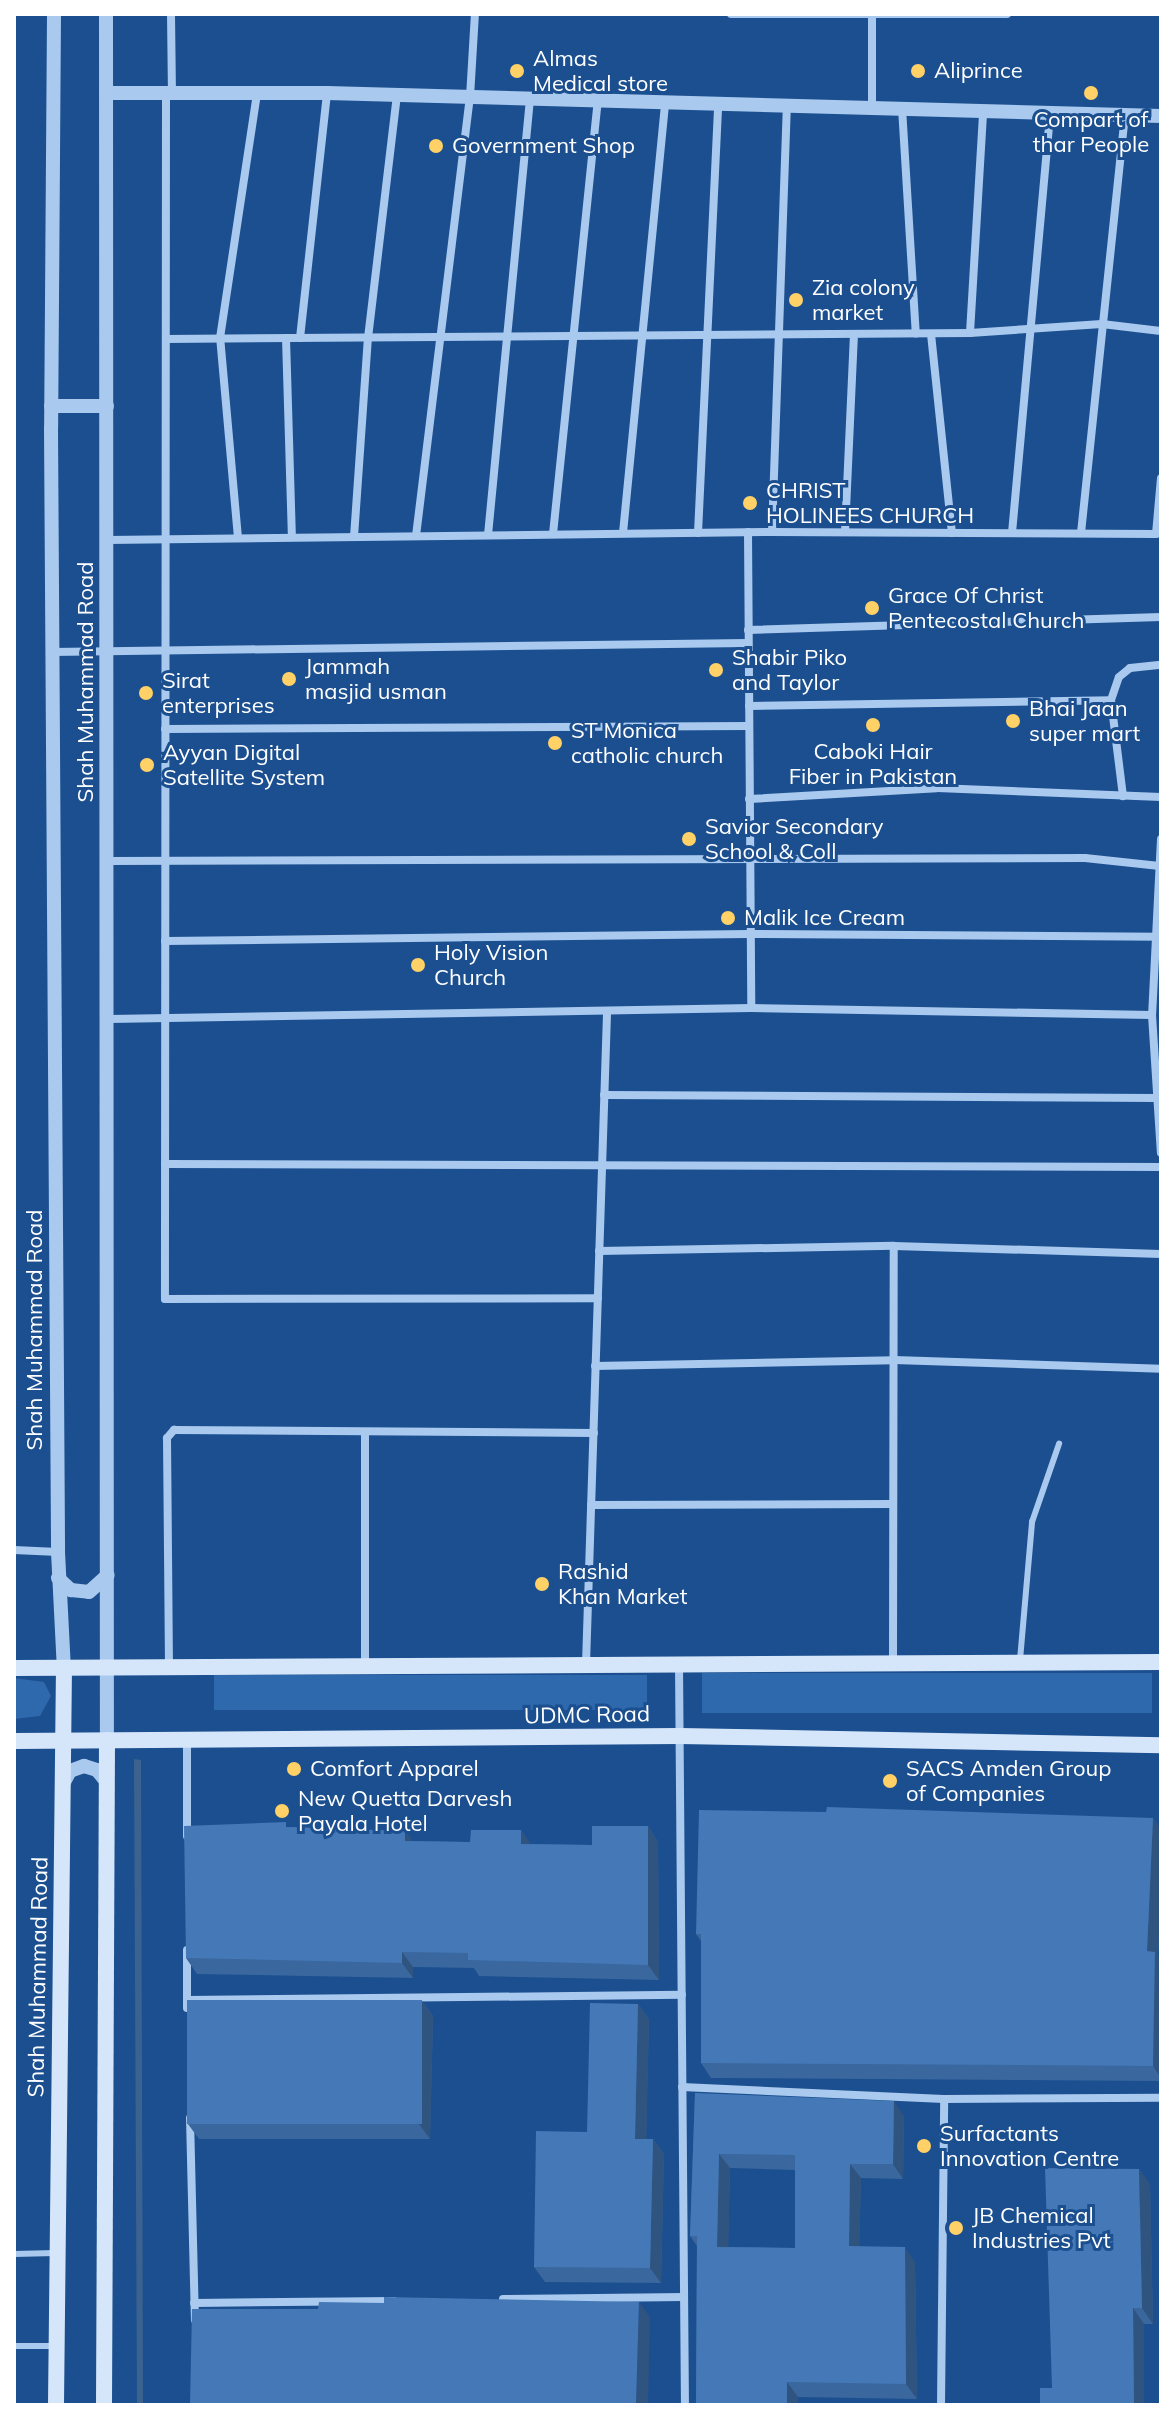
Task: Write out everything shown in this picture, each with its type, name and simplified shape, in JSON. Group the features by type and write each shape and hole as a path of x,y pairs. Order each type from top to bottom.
{"main road":[{"path":"14,1668 1161,1662"},
{"name":"Shah Muhammad Road","path":"56,2405 55,2253 64,1669"},
{"name":"UDMC Road","path":"14,1741 680,1736 1161,1745"},
{"name":"Shah Muhammad Road","path":"104,2405 107,1740"}],"street":[{"name":"Shah Muhammad Road","path":"54,14 52,652 58,1578 64,1669"},
{"name":"Shah Muhammad Road","path":"106,14 110,1019 107,1740"},
{"path":"171,14 165,539 165,1299 598,1298"},
{"path":"416,536 470,97 475,14"},
{"path":"731,14 1007,14"},
{"path":"872,15 872,107"},
{"path":"238,538 220,338 257,92"},
{"path":"106,93 327,93 1161,116"},
{"path":"300,338 327,93"},
{"path":"354,537 368,338 397,95"},
{"path":"488,535 530,98"},
{"path":"553,534 598,100"},
{"path":"623,533 665,102"},
{"path":"698,533 718,103"},
{"path":"772,532 787,105"},
{"path":"902,108 916,334"},
{"path":"970,333 983,111"},
{"path":"1012,533 1050,113"},
{"path":"1081,533 1125,115"},
{"path":"166,339 931,334 1102,324 1161,331"},
{"path":"845,532 854,334"},
{"path":"931,334 952,533"},
{"path":"286,338 292,537"},
{"path":"51,406 107,406"},
{"path":"107,540 748,532 1156,534 1161,478"},
{"path":"748,532 751,1008"},
{"path":"748,630 1161,617"},
{"path":"52,652 748,643"},
{"path":"1123,796 1111,700 1119,677 1130,668 1161,665"},
{"path":"749,706 1111,700"},
{"path":"165,729 749,726"},
{"path":"749,799 937,788 1161,797"},
{"path":"1161,839 1152,1015 1161,1153"},
{"path":"109,861 750,856 1085,858 1160,866"},
{"path":"165,941 750,934 1158,936"},
{"path":"110,1019 607,1014 751,1008 1152,1015"},
{"path":"586,1664 607,1014"},
{"path":"604,1095 1157,1098"},
{"path":"165,1164 1161,1167"},
{"path":"599,1251 894,1246 1161,1254"},
{"path":"893,1662 894,1246"},
{"path":"595,1366 894,1360 1161,1369"},
{"path":"365,1432 365,1667"},
{"path":"169,1667 168,1434 594,1433"},
{"path":"591,1505 893,1504"},
{"path":"14,1550 58,1552"},
{"path":"58,1578 71,1590 89,1592 108,1574"},
{"path":"679,1663 685,2405"},
{"path":"187,1742 187,1848"},
{"path":"63,1784 70,1771 84,1766 97,1770 105,1780"},
{"path":"187,1939 187,2016"},
{"path":"187,2000 682,1995"},
{"path":"682,2087 944,2099 1161,2098"},
{"path":"941,2405 944,2099"},
{"path":"189,2111 195,2332"},
{"path":"495,2299 684,2297"},
{"path":"194,2303 400,2301"}],"lane":[{"path":"1020,1664 1032,1522 1059,1444"},
{"path":"14,2254 55,2253"},
{"path":"14,2346 56,2346"}],"shaded area":[{"path":"702,1673 1152,1673 1152,1713 702,1713"},
{"path":"214,1675 647,1675 647,1710 214,1710"},
{"path":"14,1678 44,1682 51,1696 40,1716 14,1719"},
{"path":"134,1759 141,1760 143,2405 137,2405"}],"building":[{"path":"827,1807 1153,1818 1147,1951 1155,1952 1153,2066 701,2063 701,1934 696,1934 699,1810 826,1812"},
{"path":"286,1822 286,1827 405,1831 405,1841 470,1842 471,1830 521,1830 521,1844 592,1845 592,1826 648,1826 648,1965 468,1960 468,1953 402,1952 402,1963 186,1958 184,1826"},
{"path":"187,2000 422,2000 422,2124 187,2124"},
{"path":"590,2003 638,2004 635,2139 653,2139 650,2268 534,2267 536,2131 587,2132"},
{"path":"695,2093 894,2101 893,2164 850,2164 849,2246 905,2247 906,2384 787,2382 787,2405 696,2405 697,2236 690,2236","holes":["719,2154 795,2155 795,2248 717,2247"]},
{"path":"1045,2168 1139,2169 1142,2308 1133,2308 1134,2405 1040,2405 1040,2388 1052,2388"},
{"path":"384,2297 639,2302 636,2405 190,2405 192,2309 318,2309 319,2302 384,2303"}],"place":[{"name":"Almas Medical store","path":"517,71"},
{"name":"Aliprince","path":"918,71"},
{"name":"Compart of thar People","path":"1091,93"},
{"name":"Government Shop","path":"436,146"},
{"name":"Zia colony market","path":"796,300"},
{"name":"CHRIST HOLINEES CHURCH","path":"750,503"},
{"name":"Grace Of Christ Pentecostal Church","path":"872,608"},
{"name":"Shabir Piko and Taylor","path":"716,670"},
{"name":"Jammah masjid usman","path":"289,679"},
{"name":"Sirat enterprises","path":"146,693"},
{"name":"Bhai Jaan super mart","path":"1013,721"},
{"name":"Caboki Hair Fiber in Pakistan","path":"873,725"},
{"name":"ST Monica catholic church","path":"555,743"},
{"name":"Ayyan Digital Satellite System","path":"147,765"},
{"name":"Savior Secondary School & Coll","path":"689,839"},
{"name":"Malik Ice Cream","path":"728,918"},
{"name":"Holy Vision Church","path":"418,965"},
{"name":"Rashid Khan Market","path":"542,1584"},
{"name":"Comfort Apparel","path":"294,1769"},
{"name":"SACS Amden Group of Companies","path":"890,1781"},
{"name":"New Quetta Darvesh Payala Hotel","path":"282,1811"},
{"name":"Surfactants Innovation Centre","path":"924,2146"},
{"name":"JB Chemical Industries Pvt","path":"956,2228"}]}
